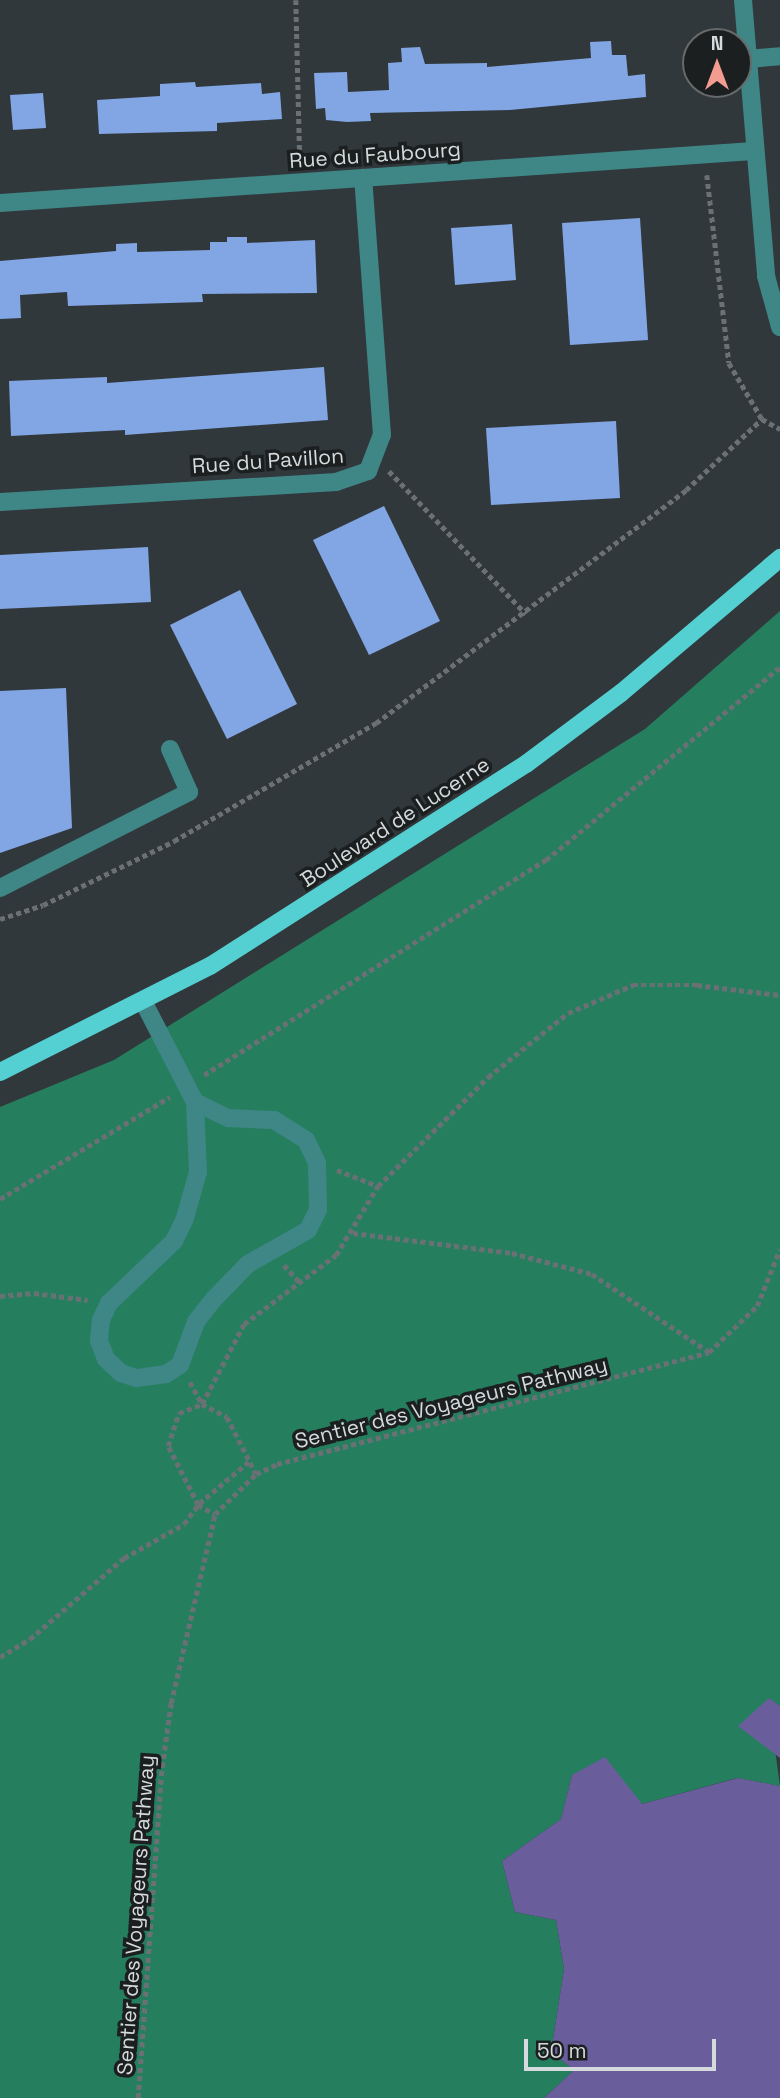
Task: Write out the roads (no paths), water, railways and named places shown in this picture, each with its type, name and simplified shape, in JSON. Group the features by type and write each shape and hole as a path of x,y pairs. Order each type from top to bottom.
{"main road":[{"name":"Boulevard de Lucerne","path":"0,1072 210,966 526,764 632,684 780,558"}],"street":[{"path":"743,0 745,28"},
{"path":"752,59 780,56"},
{"path":"750,98 768,287 780,327"},
{"name":"Rue du Faubourg","path":"0,202 300,184 753,150"},
{"name":"Rue du Pavillon","path":"0,502 336,482 368,471 376,461 381,400 363,178"},
{"path":"0,888 189,792 170,748"},
{"path":"143,1001 191,1094 198,1172 185,1219 157,1261 109,1303 99,1341 121,1373 154,1377 180,1365 196,1322 229,1283 248,1264 308,1230 318,1210 317,1163 306,1140 288,1125 228,1118 191,1094"}]}
